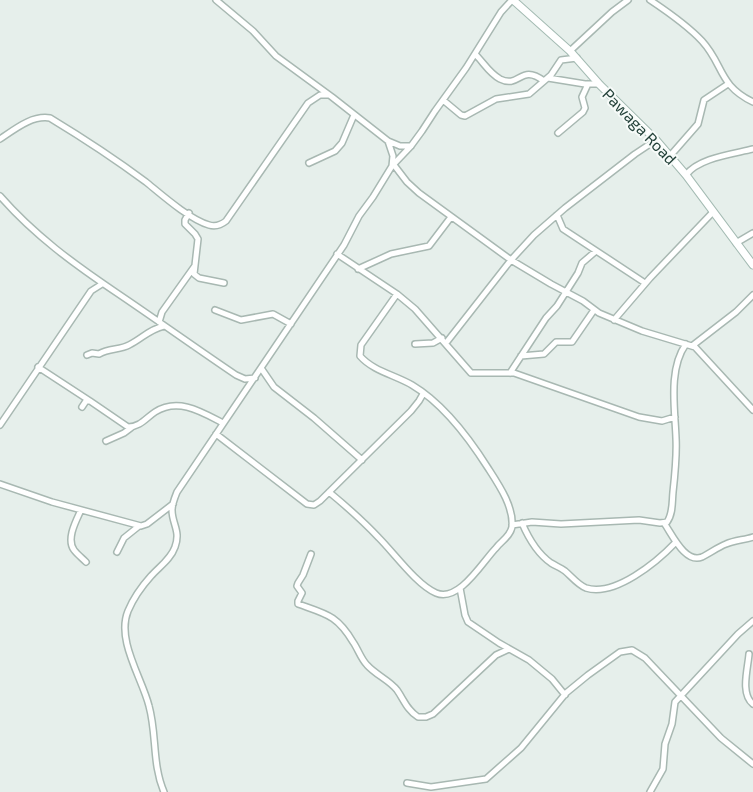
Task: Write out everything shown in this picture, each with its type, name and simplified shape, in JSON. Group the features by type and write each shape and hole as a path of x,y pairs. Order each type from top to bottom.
{"main road":[{"name":"Pawaga Road","path":"513,0 570,51 656,140 686,175 753,265"}],"street":[{"path":"216,0 253,31 276,56 388,141 400,146 411,146"},
{"path":"164,792 155,763 150,708 126,642 124,628 128,611 139,592 175,549 177,533 172,510 177,492 344,245 359,216 393,165 411,146 475,54 497,17 513,0"},
{"path":"570,51 612,12 628,0"},
{"path":"650,0 682,23 702,41 728,84 743,97 753,102"},
{"path":"475,54 486,68 502,80 514,81 529,73 546,79 600,84"},
{"path":"443,100 461,115 465,116 496,99 529,94 546,79 561,60 577,58"},
{"path":"558,133 583,112 582,97 588,84"},
{"path":"670,156 698,124 704,100 728,84"},
{"path":"0,139 33,119 50,118 120,163 170,201 211,226 221,224 226,220 308,104 320,95 329,95"},
{"path":"310,162 334,151 342,143 354,115"},
{"path":"415,344 444,340 534,235 635,154 656,140"},
{"path":"388,141 393,165 410,185 451,217 511,260 565,292 583,300 594,310 642,331 692,346 700,352 753,410"},
{"path":"686,175 692,167 701,162 753,149"},
{"path":"0,196 14,213 64,257 236,375 245,379 255,378"},
{"path":"614,320 713,212"},
{"path":"188,213 185,224 198,239 194,267 196,277 224,282"},
{"path":"557,215 563,229 645,284"},
{"path":"358,269 391,254 429,246 451,217"},
{"path":"736,243 753,233"},
{"path":"510,373 546,318 557,306 582,263 596,251"},
{"path":"337,254 397,294 415,309 471,373 516,374 639,417 662,421 675,417"},
{"path":"159,322 162,312 194,267"},
{"path":"0,424 91,291 102,284"},
{"path":"329,492 377,536 419,581 438,594 447,594 460,588 474,576 510,533 512,525 506,501 485,464 443,409 413,386 371,366 360,356 360,345 397,294"},
{"path":"692,346 736,312 753,294"},
{"path":"215,310 241,320 276,314 290,324"},
{"path":"520,356 544,354 556,342 572,342 594,310"},
{"path":"86,355 92,353 99,354 104,351 124,347 151,330 164,326"},
{"path":"512,525 522,523 561,524 639,520 667,522 670,516 676,468 676,365 679,354 686,344"},
{"path":"38,367 125,426 132,427"},
{"path":"262,368 274,387 314,418 362,460"},
{"path":"216,434 309,505 318,504 411,411 420,401 423,394"},
{"path":"82,407 86,401 90,401"},
{"path":"106,442 144,422 156,412 172,406 189,406 223,424"},
{"path":"0,484 52,502 139,526"},
{"path":"117,552 124,538 139,526 147,524 173,504"},
{"path":"81,510 71,542 73,549 86,562"},
{"path":"522,523 528,536 550,562 564,570 584,587 593,589 612,586 630,578 651,566 676,542"},
{"path":"664,523 676,542 688,555 700,558 727,544 753,537"},
{"path":"311,554 304,575 298,583 302,592 298,604 322,612 337,620 343,626 367,665 391,684 407,707 418,717 426,718 433,714 496,655 509,649"},
{"path":"460,588 464,615 468,622 529,660 552,679 565,695"},
{"path":"650,792 663,769 665,744 672,724 675,702 718,658 738,634 753,621"},
{"path":"407,783 431,787 486,779 521,748 565,695 588,675 620,652 632,650 645,658 721,738 753,764"},
{"path":"750,654 746,686 747,697 753,704"}]}
